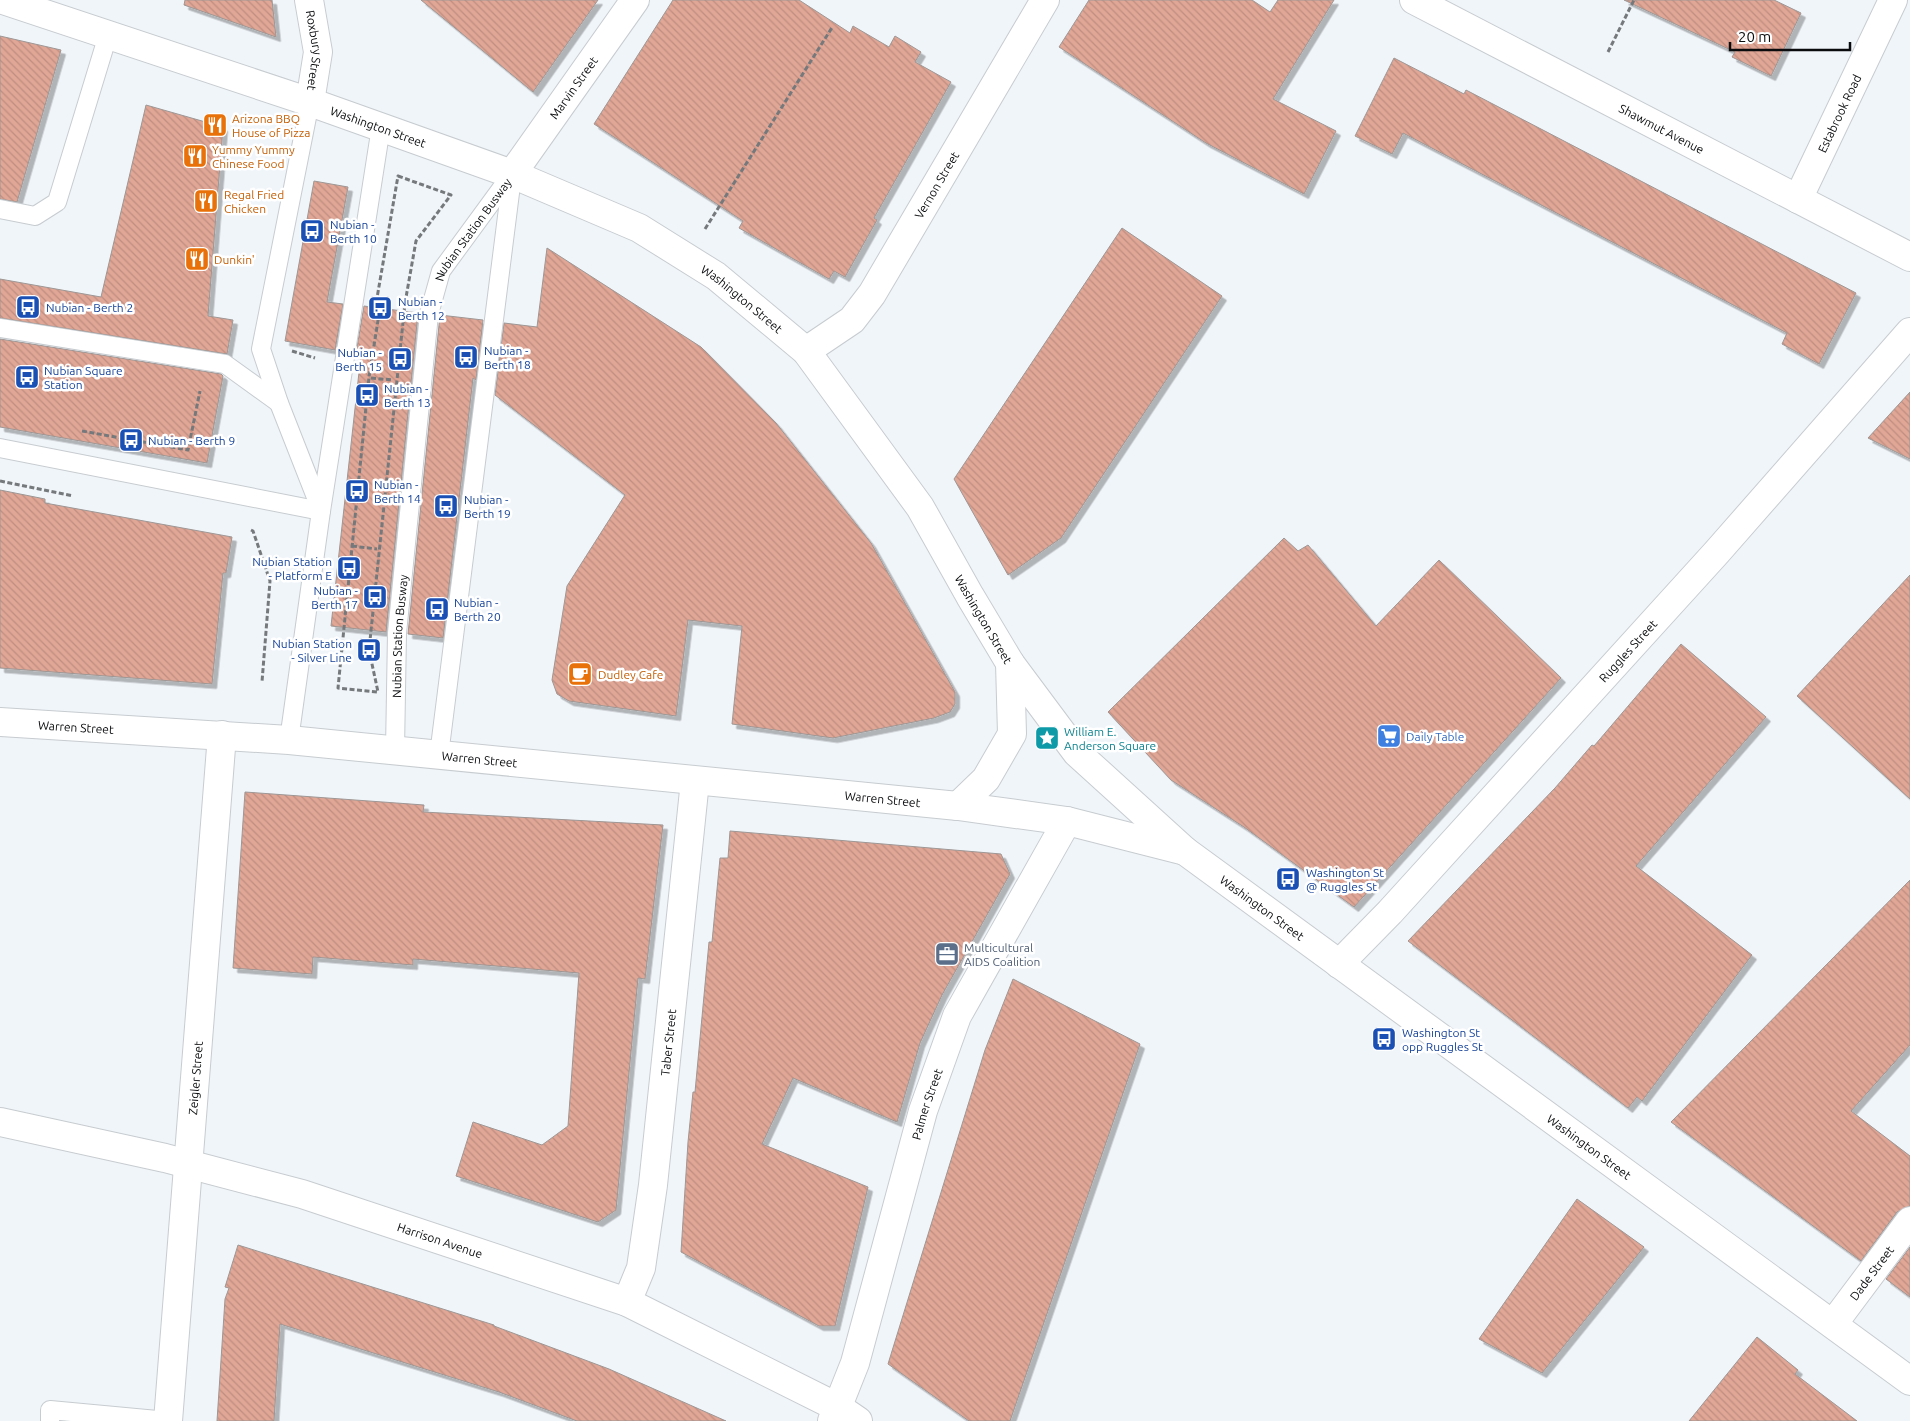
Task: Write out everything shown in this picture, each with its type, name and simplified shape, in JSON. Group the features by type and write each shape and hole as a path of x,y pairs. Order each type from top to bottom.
{"main road":[{"name":"Washington Street","path":"2,0 310,102 512,174 639,228 716,276 806,351 920,507 1010,663 1077,753 1186,851 1910,1380"},
{"name":"Roxbury Street","path":"308,0 318,52 310,102"},
{"name":"Marvin Street","path":"512,174 635,0"},
{"name":"Vernon Street","path":"806,351 852,320 872,294 1045,0"},
{"name":"Shawmut Avenue","path":"1414,0 1910,257"},
{"name":"Estabrook Road","path":"1798,199 1894,0"},
{"name":"Ruggles Street","path":"1339,964 1390,912 1717,552 1910,332"},
{"path":"958,806 986,779 1012,734 1010,663"},
{"name":"Warren Street","path":"0,722 289,740 958,806 1067,821 1186,851"},
{"name":"Zeigler Street","path":"168,1421 222,735"},
{"name":"Taber Street","path":"627,1302 641,1268 653,1185 696,781"},
{"name":"Palmer Street","path":"843,1417 923,1111 957,1016 1067,821"},
{"name":"Harrison Avenue","path":"0,1122 188,1163 302,1194 627,1302 843,1417"},
{"name":"Dade Street","path":"1833,1324 1910,1222"}],"lane":[{"path":"0,209 35,216 57,202 108,35"},
{"path":"310,102 261,349 279,403 321,511"},
{"path":"289,740 321,511 381,127"},
{"name":"Nubian Station Busway","path":"395,750 396,633 429,314 440,271 512,174"},
{"name":"Nubian Station Busway","path":"439,755 512,174"},
{"path":"0,328 225,364 279,403"},
{"path":"0,448 321,511"},
{"path":"50,1421 50,1410 168,1421"}],"path":[{"path":"1608,52 1634,0"},
{"path":"687,258 833,26"},
{"path":"398,176 450,195"},
{"path":"290,351 316,358"},
{"path":"369,377 398,380"},
{"path":"75,430 188,450 200,391"},
{"path":"0,481 78,496"},
{"path":"244,529 254,531 270,582 262,682"},
{"path":"352,546 380,550"},
{"path":"338,688 378,692"}],"building":[{"path":"185,0 272,0 276,37 184,5"},
{"path":"421,0 598,0 533,92"},
{"path":"673,0 799,0 850,33 853,26 889,47 895,36 921,52 915,62 951,82 874,218 877,220 845,277 834,271 829,279 739,228 743,221 594,124"},
{"path":"1089,0 1252,0 1270,12 1278,0 1334,0 1273,99 1336,131 1304,194 1206,143 1059,47"},
{"path":"1624,0 1774,0 1801,13 1771,76 1732,57 1735,52"},
{"path":"0,36 61,50 17,202 0,199"},
{"path":"1394,58 1464,94 1466,90 1856,293 1819,364 1782,344 1787,333 1403,133 1392,154 1355,136"},
{"path":"146,105 223,127 208,316 233,320 227,354 0,318 0,279 101,297"},
{"path":"314,181 348,187 327,302 343,304 335,350 285,341"},
{"path":"1122,228 1222,296 1061,538 1008,575 954,479"},
{"path":"547,248 701,347 776,423 871,543 955,692 955,704 950,712 934,718 833,738 732,724 742,626 688,620 676,716 569,701 557,694 552,680 567,586 625,495 495,395 504,323 537,327"},
{"path":"364,306 418,313 386,632 331,626 361,354 356,353"},
{"path":"440,315 483,320 476,380 473,378 443,638 408,634"},
{"path":"0,339 221,374 223,376 207,463 0,427"},
{"path":"1910,392 1910,459 1868,438"},
{"path":"0,490 45,499 45,503 232,537 226,573 223,573 212,684 0,668"},
{"path":"1284,538 1298,551 1308,545 1376,626 1439,560 1561,678 1354,907 1244,827 1171,780 1108,712"},
{"path":"1910,575 1910,799 1797,696"},
{"path":"1681,644 1766,717 1636,866 1752,955 1642,1101 1637,1097 1628,1108 1408,941 1555,788 1592,745 1594,746"},
{"path":"245,792 424,805 423,812 663,825 645,979 638,978 616,1210 598,1222 456,1176 473,1122 542,1145 568,1126 579,973 413,959 413,965 313,957 312,974 233,968"},
{"path":"730,831 1001,854 1010,874 942,995 920,1043 897,1122 793,1078 762,1144 868,1187 835,1326 819,1326 681,1252 688,1142 693,1092 695,1092 709,942 712,942 720,858 728,858"},
{"path":"1910,880 1910,1045 1851,1111 1910,1156 1910,1206 1897,1212 1861,1261 1671,1122"},
{"path":"1013,979 1140,1044 1010,1421 969,1421 888,1364 985,1050"},
{"path":"1577,1199 1644,1247 1542,1373 1479,1339"},
{"path":"238,1245 494,1325 609,1369 726,1421 577,1421 499,1392 280,1324 274,1421 217,1421 225,1299 229,1288 225,1287"},
{"path":"1910,1247 1910,1297 1886,1279"},
{"path":"1757,1337 1798,1370 1795,1374 1857,1421 1689,1421"}],"place":[{"name":"Arizona BBQ House of Pizza","path":"215,125"},
{"name":"Yummy Yummy Chinese Food","path":"195,156"},
{"name":"Regal Fried Chicken","path":"206,201"},
{"name":"Nubian - Berth 10","path":"312,231"},
{"name":"Dunkin'","path":"197,259"},
{"name":"Nubian - Berth 2","path":"28,307"},
{"name":"Nubian - Berth 12","path":"380,308"},
{"name":"Nubian - Berth 18","path":"466,357"},
{"name":"Nubian - Berth 15","path":"400,359"},
{"name":"Nubian Square Station","path":"27,377"},
{"name":"Nubian - Berth 13","path":"367,395"},
{"name":"Nubian - Berth 9","path":"131,440"},
{"name":"Nubian - Berth 14","path":"357,491"},
{"name":"Nubian - Berth 19","path":"446,506"},
{"name":"Nubian Station - Platform E","path":"349,568"},
{"name":"Nubian - Berth 17","path":"375,597"},
{"name":"Nubian - Berth 20","path":"437,609"},
{"name":"Nubian Station - Silver Line","path":"369,650"},
{"name":"Dudley Cafe","path":"580,674"},
{"name":"Daily Table","path":"1389,736"},
{"name":"William E. Anderson Square","path":"1047,738"},
{"name":"Washington St @ Ruggles St","path":"1288,879"},
{"name":"Multicultural AIDS Coalition","path":"947,954"},
{"name":"Washington St opp Ruggles St","path":"1384,1039"}]}
